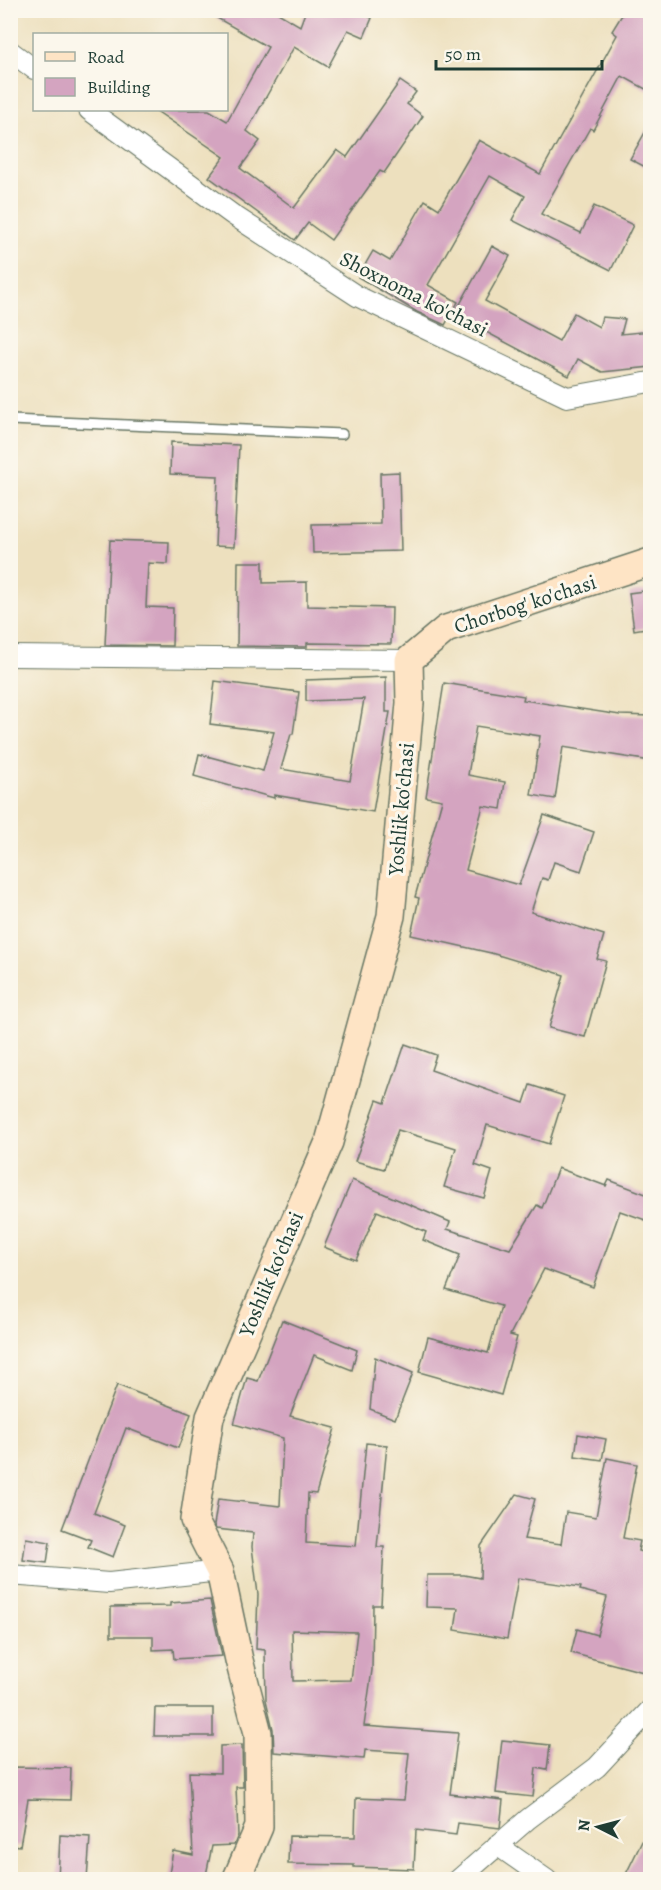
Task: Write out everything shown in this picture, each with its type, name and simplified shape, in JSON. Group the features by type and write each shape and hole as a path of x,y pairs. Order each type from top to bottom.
{"street":[{"path":"10,51 33,68"},
{"name":"Shoxnoma ko'chasi","path":"90,111 233,215 357,296 567,397 651,382"},
{"name":"Chorbog' ko'chasi","path":"409,660 446,629 651,562"},
{"path":"10,656 409,660"},
{"name":"Yoshlik ko'chasi","path":"237,1879 259,1827 258,1733 239,1660 220,1571 194,1520 210,1416 329,1142 391,916 410,703 409,660"},
{"path":"10,1575 109,1583 220,1571"},
{"path":"458,1880 528,1819 597,1767 651,1710"},
{"path":"497,1845 547,1880"}],"lane":[{"path":"10,420 342,434"}],"building":[{"path":"203,10 273,10 300,26 306,10 355,10 372,18 364,37 348,30 328,67 294,47 247,131 260,141 240,168 294,208 337,150 347,157 400,81 416,92 407,104 423,116 384,173 380,171 331,240 308,223 295,240 209,177 224,157 156,111 211,111 227,121 268,47"},
{"path":"625,10 651,10 651,92 622,76 593,130 590,128 541,214 581,233 594,206 633,225 611,270 512,220 525,196 490,176 428,285 458,302 445,325 417,312 358,277 373,251 390,261 425,200 439,209 479,140 540,174 617,35 612,31"},
{"path":"651,122 651,170 630,159"},
{"path":"492,246 510,256 485,301 559,341 574,313 599,327 602,317 625,319 621,334 651,331 651,367 602,372 578,359 569,376 454,315"},
{"path":"171,442 239,445 234,547 215,546 218,476 170,474"},
{"path":"399,472 401,551 313,553 312,525 381,524 380,473"},
{"path":"110,540 169,542 168,564 148,563 146,607 173,608 172,646 105,645"},
{"path":"238,562 263,562 263,583 307,582 307,606 392,608 391,644 307,643 307,647 237,646"},
{"path":"651,590 651,627 634,630 629,593"},
{"path":"386,677 386,712 390,712 373,812 274,795 274,798 194,776 199,754 263,771 274,732 210,724 215,681 299,692 293,734 291,734 281,769 350,781 364,699 306,701 306,680"},
{"path":"444,683 524,696 523,700 620,715 651,716 651,761 563,747 555,799 531,795 540,736 476,726 468,775 505,782 501,809 483,806 466,870 519,885 544,815 594,832 581,871 554,862 548,880 542,878 531,912 604,935 597,959 606,961 585,1037 549,1028 564,975 491,953 411,935 419,898 415,897 442,800 426,797"},
{"path":"405,1044 436,1055 431,1070 524,1103 530,1085 564,1096 549,1144 487,1125 475,1165 492,1171 484,1198 444,1187 456,1148 398,1130 384,1169 355,1161 377,1100 385,1103"},
{"path":"558,1168 606,1186 609,1180 651,1196 651,1222 620,1211 593,1287 544,1269 510,1335 517,1337 501,1395 419,1372 428,1337 488,1353 501,1306 446,1290 460,1255 423,1240 426,1232 377,1211 356,1260 324,1247 352,1180 450,1222 447,1229 510,1249 537,1205 542,1208"},
{"path":"282,1320 357,1350 352,1370 314,1355 290,1416 335,1428 316,1494 308,1493 306,1543 356,1546 366,1443 387,1445 377,1547 384,1547 381,1605 373,1605 372,1670 364,1726 458,1733 450,1794 503,1800 500,1828 458,1823 456,1835 416,1830 414,1869 288,1864 289,1836 355,1837 356,1798 404,1800 409,1753 365,1750 364,1759 274,1752 273,1729 266,1700 265,1650 256,1649 258,1594 252,1547 253,1533 216,1529 214,1525 218,1499 280,1506 283,1438 234,1424 247,1378 258,1381","holes":["292,1630 357,1632 351,1680 293,1681"]},
{"path":"375,1357 413,1373 395,1419 370,1409"},
{"path":"117,1385 191,1414 178,1448 126,1428 94,1513 125,1525 113,1557 88,1547 91,1540 62,1529"},
{"path":"578,1434 606,1439 602,1460 575,1456"},
{"path":"607,1458 637,1464 623,1538 640,1541 638,1551 651,1554 651,1674 571,1653 577,1629 597,1635 607,1597 580,1590 581,1587 518,1578 507,1639 455,1630 458,1608 426,1607 427,1575 464,1575 480,1578 481,1546 517,1494 535,1499 524,1539 561,1544 566,1512 596,1517"},
{"path":"26,1538 50,1542 47,1563 23,1560"},
{"path":"210,1600 222,1656 174,1659 173,1649 153,1650 153,1636 111,1636 111,1607 170,1606 170,1603"},
{"path":"155,1708 213,1708 213,1736 154,1736"},
{"path":"502,1740 550,1745 547,1770 536,1768 533,1797 496,1793"},
{"path":"242,1745 243,1787 236,1787 238,1835 234,1845 212,1846 205,1880 168,1880 173,1851 193,1855 189,1772 220,1773 220,1746"},
{"path":"10,1767 71,1768 70,1800 28,1799 20,1846 10,1845"},
{"path":"651,1823 651,1880 623,1880"},
{"path":"60,1835 90,1837 87,1880 58,1880"}]}
